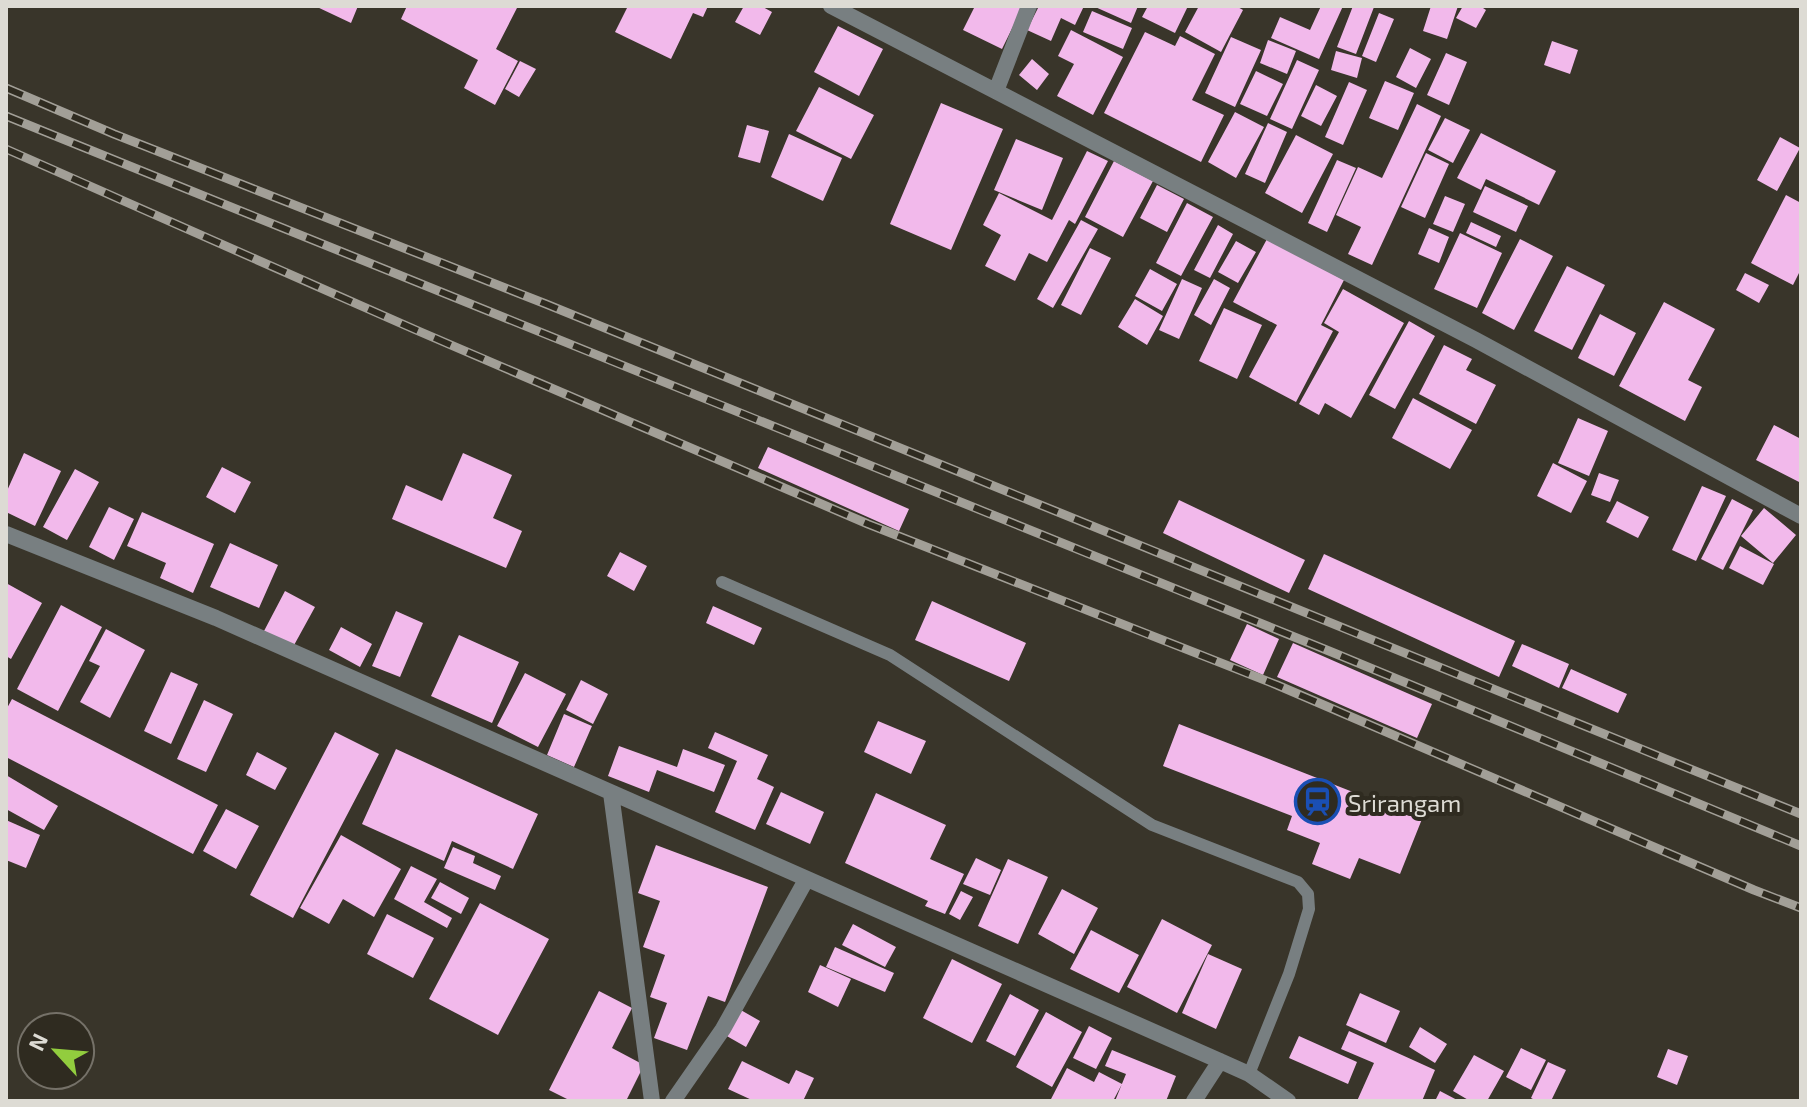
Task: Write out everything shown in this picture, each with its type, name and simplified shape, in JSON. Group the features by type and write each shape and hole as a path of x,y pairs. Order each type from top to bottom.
{"street":[{"path":"831,6 1476,340 1801,516"},
{"path":"996,91 1029,6"},
{"path":"6,534 216,618 1220,1061 1249,1074 1288,1101"},
{"path":"611,793 652,1101"},
{"path":"673,1101 723,1029 806,880"},
{"path":"1194,1101 1220,1061"}],"lane":[{"path":"722,582 890,655 1152,825 1298,882 1308,894 1309,909 1289,974 1249,1074"}],"building":[{"path":"315,6 358,6 351,23"},
{"path":"407,6 518,6 496,49 518,61 495,105 464,88 478,60 401,19"},
{"path":"628,6 708,6 703,17 693,13 671,59 615,32"},
{"path":"744,6 761,6 772,12 760,35 735,22"},
{"path":"975,6 1023,6 1002,49 963,30"},
{"path":"1039,6 1084,6 1075,25 1061,18 1051,41 1027,30"},
{"path":"1093,6 1138,6 1131,23"},
{"path":"1148,6 1188,6 1175,33 1142,17"},
{"path":"1199,6 1236,6 1243,10 1221,52 1185,32"},
{"path":"1321,6 1343,6 1319,59 1271,38 1280,17 1310,30"},
{"path":"1353,6 1374,7 1356,54 1337,47"},
{"path":"1431,6 1458,6 1447,39 1423,31"},
{"path":"1463,6 1480,6 1486,10 1476,28 1456,18"},
{"path":"1092,11 1132,28 1123,49 1083,32"},
{"path":"1379,13 1394,19 1376,62 1362,56"},
{"path":"838,26 883,49 859,96 814,72"},
{"path":"1071,30 1123,57 1093,115 1057,96 1074,64 1058,56"},
{"path":"1145,32 1175,46 1180,36 1215,54 1192,100 1224,115 1201,162 1104,113"},
{"path":"1231,37 1261,50 1235,107 1205,93"},
{"path":"1268,40 1296,51 1287,74 1260,63"},
{"path":"1552,41 1578,50 1570,74 1544,65"},
{"path":"1410,48 1431,59 1416,88 1396,77"},
{"path":"1336,51 1362,58 1357,78 1331,70"},
{"path":"1446,53 1467,62 1449,105 1427,95"},
{"path":"1032,59 1049,74 1037,90 1019,75"},
{"path":"1297,60 1319,70 1292,129 1270,119"},
{"path":"520,61 536,69 519,97 505,89"},
{"path":"1256,71 1283,84 1267,116 1240,104"},
{"path":"1385,81 1414,93 1398,130 1369,118"},
{"path":"1349,82 1367,90 1343,145 1325,137"},
{"path":"1316,85 1337,96 1321,126 1301,116"},
{"path":"819,87 874,115 851,159 796,131"},
{"path":"941,103 1003,129 951,250 890,224"},
{"path":"1417,104 1441,116 1372,265 1348,254 1361,227 1336,215 1358,167 1382,178"},
{"path":"1235,112 1264,127 1236,178 1208,162"},
{"path":"1445,118 1470,130 1453,163 1428,150"},
{"path":"1268,123 1287,132 1265,183 1245,174"},
{"path":"747,125 769,131 760,163 738,157"},
{"path":"1481,133 1556,171 1539,205 1486,179 1481,190 1457,178"},
{"path":"789,134 842,158 823,201 771,177"},
{"path":"1296,135 1333,154 1302,213 1265,193"},
{"path":"1780,137 1800,148 1777,191 1757,180"},
{"path":"1016,139 1063,158 1042,210 994,190"},
{"path":"1087,151 1108,161 1075,224 1069,220 1047,262 1029,253 1015,281 985,266 1001,235 983,225 999,193 1052,220"},
{"path":"1426,153 1449,164 1425,218 1401,207"},
{"path":"1337,160 1356,168 1327,232 1308,223"},
{"path":"1114,161 1153,181 1123,237 1085,217"},
{"path":"1157,185 1184,199 1167,232 1140,218"},
{"path":"1485,186 1528,206 1516,232 1473,212"},
{"path":"1786,195 1801,203 1801,269 1793,285 1751,263"},
{"path":"1445,196 1465,204 1453,232 1433,224"},
{"path":"1187,203 1213,217 1181,276 1156,263"},
{"path":"1081,220 1098,229 1053,308 1037,299"},
{"path":"1471,222 1501,236 1496,247 1466,233"},
{"path":"1218,225 1233,234 1210,278 1194,270"},
{"path":"1429,228 1449,237 1439,263 1418,254"},
{"path":"1460,233 1502,253 1477,308 1434,289"},
{"path":"1267,239 1344,280 1321,325 1333,331 1296,402 1249,377 1277,325 1233,302"},
{"path":"1520,239 1553,256 1514,330 1482,313"},
{"path":"1236,241 1256,252 1238,283 1218,272"},
{"path":"1090,248 1111,258 1081,315 1061,305"},
{"path":"1567,266 1605,285 1572,350 1534,331"},
{"path":"1150,269 1177,284 1162,311 1135,296"},
{"path":"1745,273 1769,285 1759,303 1736,290"},
{"path":"1182,279 1202,288 1179,339 1159,330"},
{"path":"1214,279 1230,288 1211,325 1194,315"},
{"path":"1343,289 1404,323 1351,418 1325,403 1319,415 1299,404 1339,332 1324,323"},
{"path":"1135,299 1163,316 1147,345 1118,327"},
{"path":"1664,302 1715,329 1688,380 1702,387 1685,421 1619,386"},
{"path":"1224,308 1262,325 1237,379 1199,361"},
{"path":"1600,314 1636,333 1614,376 1578,358"},
{"path":"1409,321 1435,336 1395,409 1369,395"},
{"path":"1444,345 1472,359 1466,370 1496,385 1476,424 1419,394"},
{"path":"1413,398 1472,430 1450,469 1392,438"},
{"path":"1578,418 1608,431 1589,476 1558,463"},
{"path":"1774,425 1801,439 1801,483 1756,460"},
{"path":"768,447 909,509 899,531 758,468"},
{"path":"24,453 61,471 35,526 6,512 6,493"},
{"path":"463,453 512,475 493,518 522,531 506,568 392,519 406,485 442,501"},
{"path":"1553,463 1587,481 1571,513 1537,496"},
{"path":"222,467 251,482 235,513 206,497"},
{"path":"75,469 99,482 67,540 43,527"},
{"path":"1599,473 1619,480 1610,502 1591,495"},
{"path":"1702,486 1726,496 1696,561 1672,550"},
{"path":"1732,499 1753,510 1723,570 1701,559"},
{"path":"1179,500 1305,560 1289,593 1163,533"},
{"path":"1617,501 1649,517 1638,538 1606,522"},
{"path":"109,507 134,519 114,560 89,547"},
{"path":"1764,508 1796,535 1773,563 1741,536"},
{"path":"142,512 214,544 193,593 160,578 166,563 127,546"},
{"path":"230,543 278,565 259,608 210,587"},
{"path":"1740,546 1774,564 1763,585 1729,568"},
{"path":"620,552 647,566 634,591 607,576"},
{"path":"1324,554 1515,641 1499,677 1308,589"},
{"path":"6,583 42,603 11,659 6,656"},
{"path":"285,591 315,607 293,647 264,631"},
{"path":"932,601 1026,643 1009,681 915,640"},
{"path":"61,605 102,627 58,711 17,689"},
{"path":"713,606 762,628 754,645 706,623"},
{"path":"396,611 423,623 400,677 372,666"},
{"path":"1247,624 1279,639 1263,675 1230,660"},
{"path":"341,627 372,644 360,667 329,650"},
{"path":"106,629 145,650 110,718 80,702 100,666 89,661"},
{"path":"459,635 519,662 492,723 431,696"},
{"path":"1293,643 1432,704 1417,738 1277,677"},
{"path":"1522,644 1569,664 1559,688 1512,666"},
{"path":"1571,669 1627,694 1618,713 1562,688"},
{"path":"171,672 198,684 171,744 144,731"},
{"path":"525,673 566,694 538,747 497,726"},
{"path":"581,680 608,694 593,724 566,710"},
{"path":"12,699 218,805 193,854 6,757 6,710"},
{"path":"204,700 233,714 206,772 177,759"},
{"path":"564,714 592,726 574,767 547,755"},
{"path":"878,721 926,741 911,774 864,752"},
{"path":"1179,724 1422,819 1400,874 1359,858 1350,879 1312,864 1320,843 1287,830 1292,816 1163,766"},
{"path":"335,732 379,754 293,918 250,895"},
{"path":"715,732 768,755 757,779 774,787 755,830 715,812 737,761 708,748"},
{"path":"619,746 677,767 683,749 725,765 714,792 657,770 649,792 608,776"},
{"path":"396,749 538,814 513,869 452,841 444,861 362,824"},
{"path":"257,752 287,768 275,790 246,775"},
{"path":"6,775 58,806 44,830 6,809"},
{"path":"781,792 824,812 810,844 766,824"},
{"path":"876,793 946,825 930,859 964,874 945,914 925,906 928,901 845,863"},
{"path":"226,809 259,826 236,869 203,851"},
{"path":"6,820 40,835 26,868 6,860"},
{"path":"341,835 401,869 374,917 343,899 329,924 300,908"},
{"path":"656,845 768,887 725,1002 708,996 687,1050 654,1038 667,1003 650,997 665,955 643,947 660,901 638,893"},
{"path":"453,847 475,856 473,863 501,876 495,890 444,868"},
{"path":"976,858 1001,870 990,895 963,884"},
{"path":"1008,859 1048,877 1018,944 978,926"},
{"path":"411,866 437,879 424,902 452,918 447,928 394,899"},
{"path":"440,882 469,898 461,914 431,898"},
{"path":"1062,889 1098,908 1074,954 1038,934"},
{"path":"961,891 973,897 960,920 949,914"},
{"path":"480,903 549,939 498,1035 429,999"},
{"path":"387,914 434,938 413,978 367,954"},
{"path":"1162,919 1212,945 1177,1013 1127,987"},
{"path":"853,924 896,947 885,967 842,945"},
{"path":"1091,930 1139,955 1119,993 1070,969"},
{"path":"835,947 894,973 885,992 826,967"},
{"path":"1208,954 1242,969 1216,1029 1182,1013"},
{"path":"952,959 1002,984 972,1043 923,1018"},
{"path":"820,965 851,979 838,1007 808,992"},
{"path":"599,991 632,1008 612,1048 644,1065 626,1101 571,1101 549,1090"},
{"path":"1360,993 1400,1011 1386,1043 1346,1025"},
{"path":"1010,994 1039,1010 1015,1056 986,1041"},
{"path":"739,1009 760,1021 746,1047 725,1035"},
{"path":"1046,1012 1082,1032 1052,1087 1016,1067"},
{"path":"1089,1026 1112,1038 1096,1069 1073,1058"},
{"path":"1420,1027 1447,1044 1435,1063 1409,1047"},
{"path":"1349,1031 1435,1070 1422,1101 1357,1101 1374,1063 1341,1049"},
{"path":"1299,1036 1357,1062 1348,1084 1289,1058"},
{"path":"1521,1048 1546,1060 1531,1090 1506,1077"},
{"path":"1668,1049 1688,1056 1677,1085 1657,1077"},
{"path":"1112,1050 1176,1076 1166,1101 1115,1101 1126,1074 1105,1066"},
{"path":"1474,1055 1504,1071 1487,1101 1470,1101 1453,1091"},
{"path":"742,1061 789,1084 796,1070 814,1078 803,1101 754,1101 728,1089"},
{"path":"1548,1062 1566,1070 1551,1101 1537,1101 1531,1098"},
{"path":"1067,1068 1094,1082 1099,1072 1122,1084 1113,1101 1050,1101"},
{"path":"1440,1091 1459,1101 1435,1101"}],"railway":[{"path":"6,88 1801,814"},
{"path":"6,116 1334,653 1801,846"},
{"path":"6,149 416,330 868,524 1277,685 1801,908"}],"place":[{"name":"Srirangam","path":"1317,802"}]}
